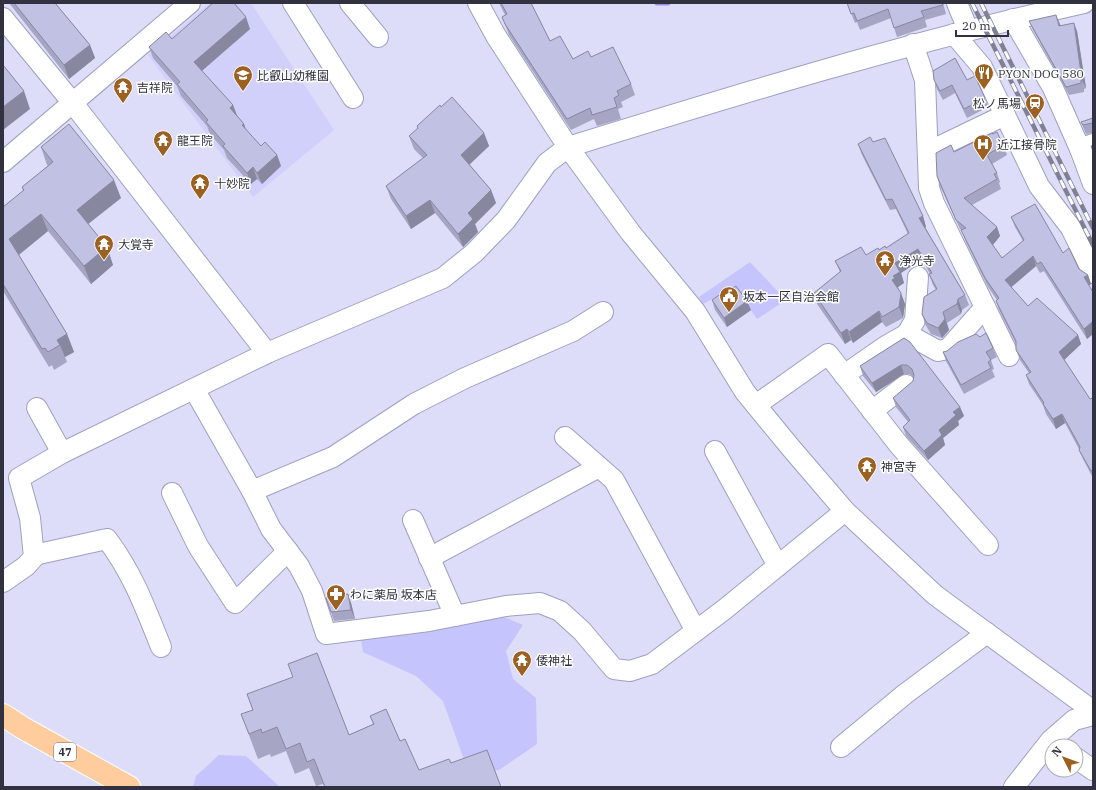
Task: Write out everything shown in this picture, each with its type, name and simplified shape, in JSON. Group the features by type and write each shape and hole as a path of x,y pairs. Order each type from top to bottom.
{"main road":[{"name":"47","path":"3,715 23,728 129,787"}],"street":[{"path":"3,162 190,3"},
{"path":"293,3 353,98"},
{"path":"350,3 378,37"},
{"path":"478,3 496,36 568,147 630,232 695,311 745,392 845,511 935,595 1093,711"},
{"path":"957,3 961,32 982,67 1039,186 1071,228 1093,273"},
{"path":"34,555 30,518 19,478 62,453 268,353 443,278 474,253 501,225 547,163 568,147 733,95 913,44 1084,3"},
{"path":"3,18 72,102 268,353"},
{"path":"1013,19 1086,147 1093,184"},
{"path":"913,44 925,80 929,188 934,203 1009,356"},
{"path":"928,152 1005,115"},
{"path":"844,375 907,334 914,320 918,277"},
{"path":"907,334 938,351 948,349 985,307"},
{"path":"252,491 333,457 414,404 464,378 573,331 603,312"},
{"path":"756,405 828,354 899,445 988,545"},
{"path":"872,411 906,386"},
{"path":"194,389 252,491 271,530 299,566 312,591 326,634 429,621 506,606 540,604 560,611 582,631 614,669 630,671 652,664 778,566 845,511"},
{"path":"37,408 62,453"},
{"path":"564,437 614,480 696,631"},
{"path":"715,451 778,566"},
{"path":"429,558 599,467"},
{"path":"172,493 198,546 235,603 288,551"},
{"path":"413,520 455,616"},
{"path":"3,582 26,566 34,555 107,538 124,561 135,583 161,647"},
{"path":"841,747 905,694 987,633"},
{"path":"1060,738 1074,720 1093,715"},
{"path":"1014,787 1044,756"},
{"path":"1084,764 1093,770"}],"shaded area":[{"name":"比叡山幼稚園","path":"210,3 251,3 334,130 253,197 148,55"},
{"path":"750,262 786,300 757,319 735,287 703,304 699,297"},
{"path":"502,616 523,625 506,651 513,679 536,698 537,744 499,770 468,771 443,701 416,676 363,652 361,639"},
{"path":"219,755 246,756 280,787 193,787 196,776"}],"building":[{"path":"14,3 55,3 90,45 64,65"},
{"path":"213,3 234,3 246,17 194,62 233,105 230,108 244,124 242,125 261,146 265,142 277,155 257,173 253,167 247,173 223,146 225,144 206,122 208,120 177,84 180,82 149,47 166,32 172,39"},
{"path":"501,3 531,3 550,41 560,36 573,59 588,51 591,57 613,47 631,84 617,91 619,95 614,98 617,107 592,115 590,108 567,119 505,24 502,17 507,14"},
{"path":"847,3 942,3 943,5 921,11 924,17 894,28 888,9 857,21 854,13 851,14"},
{"path":"1056,15 1059,26 1074,23 1082,80 1081,83 1066,87 1029,21"},
{"path":"955,58 967,80 975,76 985,98 964,109 952,85 940,91 934,80 933,71"},
{"path":"3,65 24,91 3,107"},
{"path":"452,97 484,133 461,155 491,190 468,213 473,219 458,234 430,200 406,216 386,186 427,155 409,136 418,128 417,126 440,105 441,107"},
{"path":"1093,118 1093,124 1083,125 1081,122"},
{"path":"69,124 114,180 77,210 107,247 84,266 41,214 9,239 67,334 57,340 60,345 48,352 45,348 42,349 3,284 3,207 24,190 22,187 53,162 41,147"},
{"path":"997,132 1003,145 987,155 997,173 994,174 997,179 964,198 997,227 987,237 1002,258 1024,240 1011,217 1035,204 1063,253 1069,248 1079,269 1088,275 1084,277 1093,292 1093,323 1092,322 1084,329 1041,262 1037,264 1033,256 1005,280 1028,306 1037,298 1078,335 1059,352 1090,399 1093,398 1093,470 1091,471 1062,414 1053,419 1026,375 1031,372 1016,350 1016,341 996,301 999,298 985,278 961,230 966,228 956,220 937,176 936,153 951,145 954,152 992,133"},
{"path":"870,137 873,142 885,138 923,216 919,218 965,295 958,299 957,304 943,312 945,319 938,328 927,323 922,314 924,297 937,289 929,274 932,273 918,249 895,263 900,272 893,276 895,278 892,280 901,293 899,307 882,317 879,311 849,332 847,329 841,333 814,293 841,271 835,261 861,247 866,255 878,248 879,250 885,246 886,248 909,233 892,199 886,200 858,144"},
{"path":"736,286 747,301 724,318 712,300 725,291 729,291"},
{"path":"986,333 993,348 986,352 991,360 988,362 991,368 961,385 943,352 947,351 958,342 976,334 980,337"},
{"path":"904,338 910,342 960,407 953,412 956,415 939,430 942,435 924,451 903,427 910,420 893,398 913,381 914,375 912,369 907,365 901,365 872,383 860,366"},
{"path":"348,594 351,610 331,612 326,598"},
{"path":"317,653 349,735 374,724 370,716 386,709 400,741 405,739 419,770 449,759 451,763 487,750 501,787 325,787 314,759 307,762 300,743 286,749 277,727 262,733 261,729 249,734 241,714 253,710 247,694 293,677 288,664"}],"waterway":[{"path":"657,3 668,3"}],"railway":[{"path":"972,3 1093,245"},
{"path":"981,3 1093,228"}],"place":[{"name":"PYON DOG 580","path":"984,90"},
{"name":"比叡山幼稚園","path":"243,92"},
{"name":"吉祥院","path":"123,104"},
{"name":"松ノ馬場","path":"1035,120"},
{"name":"龍王院","path":"163,157"},
{"name":"近江接骨院","path":"983,161"},
{"name":"十妙院","path":"200,200"},
{"name":"大覚寺","path":"104,261"},
{"name":"浄光寺","path":"885,277"},
{"name":"坂本一区自治会館","path":"729,313"},
{"name":"神宮寺","path":"867,483"},
{"name":"わに薬局 坂本店","path":"336,611"},
{"name":"倭神社","path":"522,677"}]}
